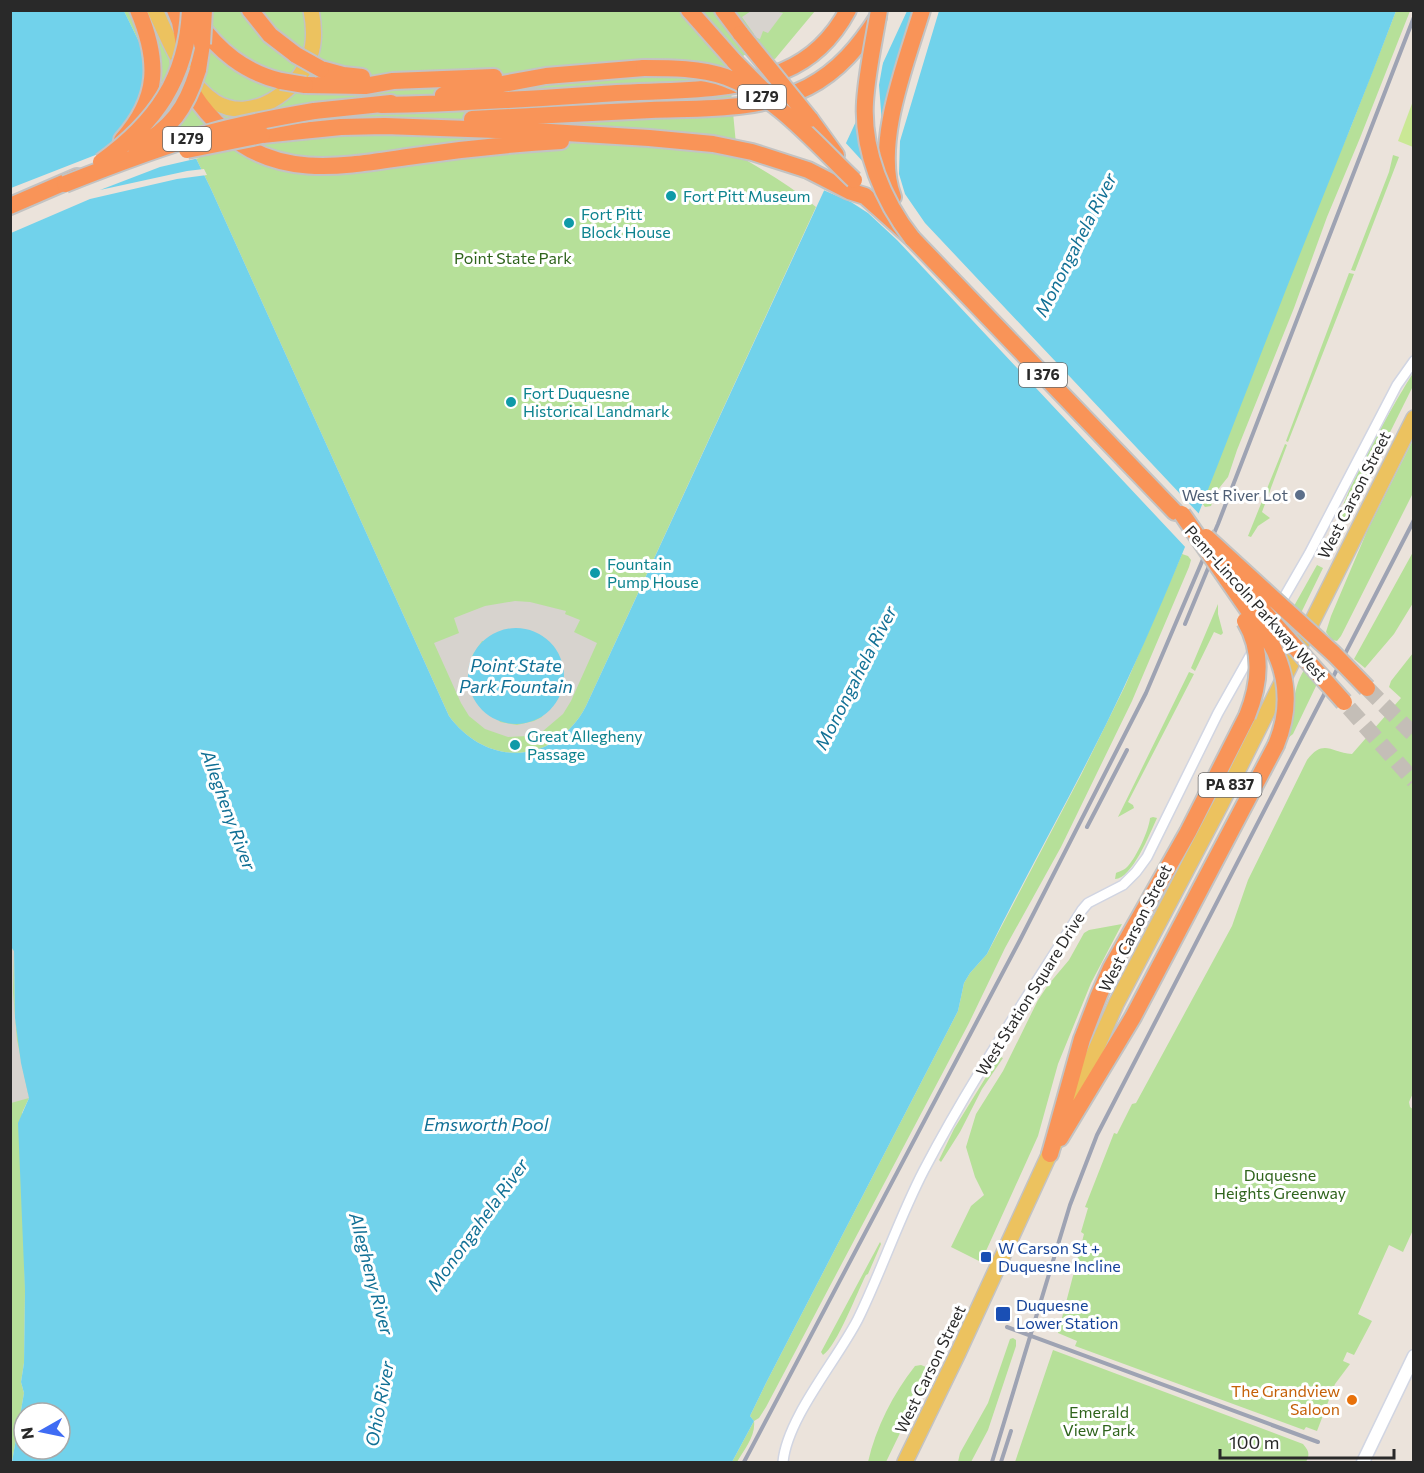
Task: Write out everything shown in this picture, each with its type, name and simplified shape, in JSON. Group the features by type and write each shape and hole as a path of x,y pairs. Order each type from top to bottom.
{"highway":[{"path":"101,162 131,129 146,101 153,80 152,48 138,10"},
{"path":"124,154 151,128 170,100 180,75 182,53 180,22 175,10"},
{"path":"65,184 101,162 136,135 153,116 169,92 185,48 190,10"},
{"path":"190,10 208,36 230,58 259,74 305,85 365,86 393,81"},
{"path":"65,184 152,140 171,123 186,104 198,70 204,10"},
{"path":"250,10 270,35 296,55 321,69 343,75 393,81 447,105 550,130 713,144 752,152 808,170 864,196"},
{"path":"689,10 735,62 830,158 864,196 917,241"},
{"path":"723,10 798,104 854,180"},
{"path":"447,105 703,88 771,76 798,64 817,51 833,34 848,10"},
{"path":"182,53 194,94 212,119 244,146 273,160 310,167 335,167 450,152 550,130 760,102 786,96 810,86 835,69 858,46 881,10"},
{"name":"I 376","path":"881,10 866,91 867,138 886,196 899,220 917,241"},
{"name":"I 376","path":"917,241 894,199 887,178 886,165 892,112 922,10"},
{"name":"I 279","path":"65,184 215,143 262,135 341,127 385,126 546,76 644,68 692,70 726,77 770,102 917,241"},
{"name":"I 279","path":"10,207 158,148 211,132 314,111 381,105 447,105"},
{"name":"Penn-Lincoln Parkway West","path":"917,241 1178,513 1346,705"},
{"path":"1050,1154 1112,1054 1216,863 1279,738 1285,715 1286,691 1283,672 1274,648 1178,513"},
{"path":"1050,1154 1082,1039 1111,968 1188,832 1247,716 1257,679 1256,645 1250,630 1178,513"},
{"name":"Penn-Lincoln Parkway West","path":"1178,513 1334,654 1367,688"}],"main road":[{"path":"155,10 205,94 222,105 237,109 267,103 292,84 307,63 313,39 311,10"},
{"name":"West Carson Street","path":"905,1462 1050,1154 1116,1004 1221,804 1413,418"}],"street":[{"name":"West Station Square Drive","path":"783,1462 793,1429 858,1318 907,1205 954,1115 1082,910 1088,903 1130,879 1147,856 1218,713 1309,554 1397,385 1413,361"},
{"path":"1363,1462 1413,1356"}],"green space":[{"name":"Point State Park","path":"124,11 815,11 775,59 744,55 730,80 737,155 768,173 816,207 586,706 573,725 557,739 540,749 521,753 502,751 483,745 465,733 449,716 211,189"},
{"path":"1396,11 1410,11 1327,217 1228,477 1216,492 1211,506 1205,507 1202,503"},
{"path":"1413,101 1413,147 1398,141"},
{"path":"1393,155 1399,157 1355,271 1351,270 1389,172"},
{"path":"1349,273 1354,274 1288,442 1286,441"},
{"path":"1413,373 1413,386 1335,543 1342,508 1352,484"},
{"path":"1413,440 1413,493 1341,636 1337,641 1332,640 1326,632 1331,616 1368,529"},
{"path":"1285,444 1287,445 1262,512 1270,518 1258,526 1251,537 1248,536"},
{"path":"1413,552 1413,603 1394,634 1365,668 1354,659"},
{"path":"1182,554 1188,556 1191,560 1189,567 1132,701 1061,847 1005,948 969,1023 766,1407 759,1418 754,1421 750,1416 766,1383 958,1011 964,983 987,954 1081,775 1125,686"},
{"path":"1317,565 1323,568 1301,613 1294,606"},
{"path":"1218,604 1223,633 1221,635 1214,632 1195,671 1191,668"},
{"name":"Duquesne Heights Greenway","path":"1413,653 1414,1091 1409,1102 1410,1107 1414,1110 1413,1230 1403,1252 1389,1245 1358,1314 1372,1321 1354,1355 1347,1352 1343,1361 1350,1364 1335,1384 1317,1431 1306,1427 1304,1430 1075,1346 1077,1341 1058,1333 1084,1234 1081,1232 1088,1208 1085,1207 1114,1133 1117,1134 1132,1104 1136,1103 1232,926 1248,880 1307,760 1313,753 1323,748 1352,754 1401,698 1389,687 1391,681"},
{"path":"1304,670 1317,684 1293,734 1288,738 1297,686"},
{"path":"1189,672 1194,674 1128,802 1134,808 1118,817"},
{"path":"1150,818 1157,818 1134,864 1128,872 1115,879 1116,873 1127,867 1135,856 1145,836"},
{"path":"1122,924 1091,983 1058,1064 1038,1136 981,1262 951,1247 971,1206 984,1195 975,1177 966,1147 976,1114 1003,1071 1038,1000 1069,960 1084,933"},
{"path":"10,947 14,951 15,1018 29,1098 22,1113 25,1291 24,1363 21,1382 24,1393 23,1401 12,1401 12,1461 10,1462"},
{"path":"999,1056 1003,1058 982,1089 960,1132 941,1162 939,1160 954,1129"},
{"path":"880,1242 868,1274 840,1330 823,1355 821,1352"},
{"path":"1010,1339 1016,1340 1016,1346 988,1430 971,1462 958,1462 960,1453 988,1403"},
{"name":"Emerald View Park","path":"1053,1350 1303,1444 1308,1453 1306,1462 1015,1462"},
{"path":"921,1365 931,1369 886,1462 868,1462 876,1436 893,1399 915,1366"},
{"path":"754,1421 749,1443 737,1462 732,1462"}],"shaded area":[{"path":"751,11 783,13 768,33 763,31 760,39 754,37 742,17"},
{"path":"515,601 530,602 566,611 565,614 580,620 574,632 597,643 571,701 563,714 543,731 527,736 508,737 485,729 469,716 461,703 434,643 459,633 454,618 485,606","holes":["482,641 554,648 559,655 542,717 517,725 500,722 468,674 472,656"]},
{"path":"10,947 14,951 13,992 17,1040 29,1098 11,1103"}],"water":[{"path":"11,11 124,11 211,189 449,716 465,733 483,745 502,751 521,753 540,749 557,739 573,725 586,706 907,11 1396,11 1145,642 1091,754 987,954 964,983 958,1011 766,1383 750,1416 754,1421 732,1462 12,1462 72,1461 72,1401 23,1401 24,1393 21,1382 24,1363 25,1291 18,1123 29,1098 21,1063 15,1018 14,951 11,947"},
{"name":"Point State Park Fountain","path":"516,628 534,632 550,642 560,658 564,676 560,694 550,710 534,720 516,724 498,720 482,710 472,694 468,676 472,658 482,642 498,632"}],"pier":[{"path":"915,11 939,11 900,141 899,174 905,194 925,223 1201,516 1188,550 897,240 868,213 851,202 821,189 843,140 866,165 856,128 857,112 885,51 879,85 882,124"},
{"path":"146,50 181,122 157,145 187,133 199,158 160,167 100,190 187,171 204,169 207,175 177,179 90,199 11,233 11,188 98,154 122,136 143,101"}],"tunnel":[{"path":"1367,688 1414,735"},
{"path":"1349,708 1414,781"}],"railway":[{"path":"744,1462 1020,940 1146,693 1218,524 1414,17"},
{"path":"992,1462 1070,1205 1097,1135 1414,520"},
{"path":"1185,624 1209,566"},
{"path":"1087,827 1127,750"},
{"path":"1007,1327 1318,1442"},
{"path":"1001,1462 1011,1431"}],"place":[{"name":"Fort Pitt Museum","path":"671,196"},
{"name":"Fort Pitt Block House","path":"569,223"},
{"name":"Fort Duquesne Historical Landmark","path":"511,402"},
{"name":"West River Lot","path":"1300,495"},
{"name":"Fountain Pump House","path":"595,573"},
{"name":"Great Allegheny Passage","path":"515,745"},
{"name":"W Carson St + Duquesne Incline","path":"986,1257"},
{"name":"Duquesne Lower Station","path":"1003,1314"},
{"name":"The Grandview Saloon","path":"1352,1400"}],"water label":[{"name":"Monongahela River","path":"1076,245"},
{"name":"Monongahela River","path":"856,678"},
{"name":"Allegheny River","path":"228,810"},
{"name":"Emsworth Pool","path":"486,1125"},
{"name":"Monongahela River","path":"478,1225"},
{"name":"Allegheny River","path":"371,1274"},
{"name":"Ohio River","path":"380,1404"}]}
